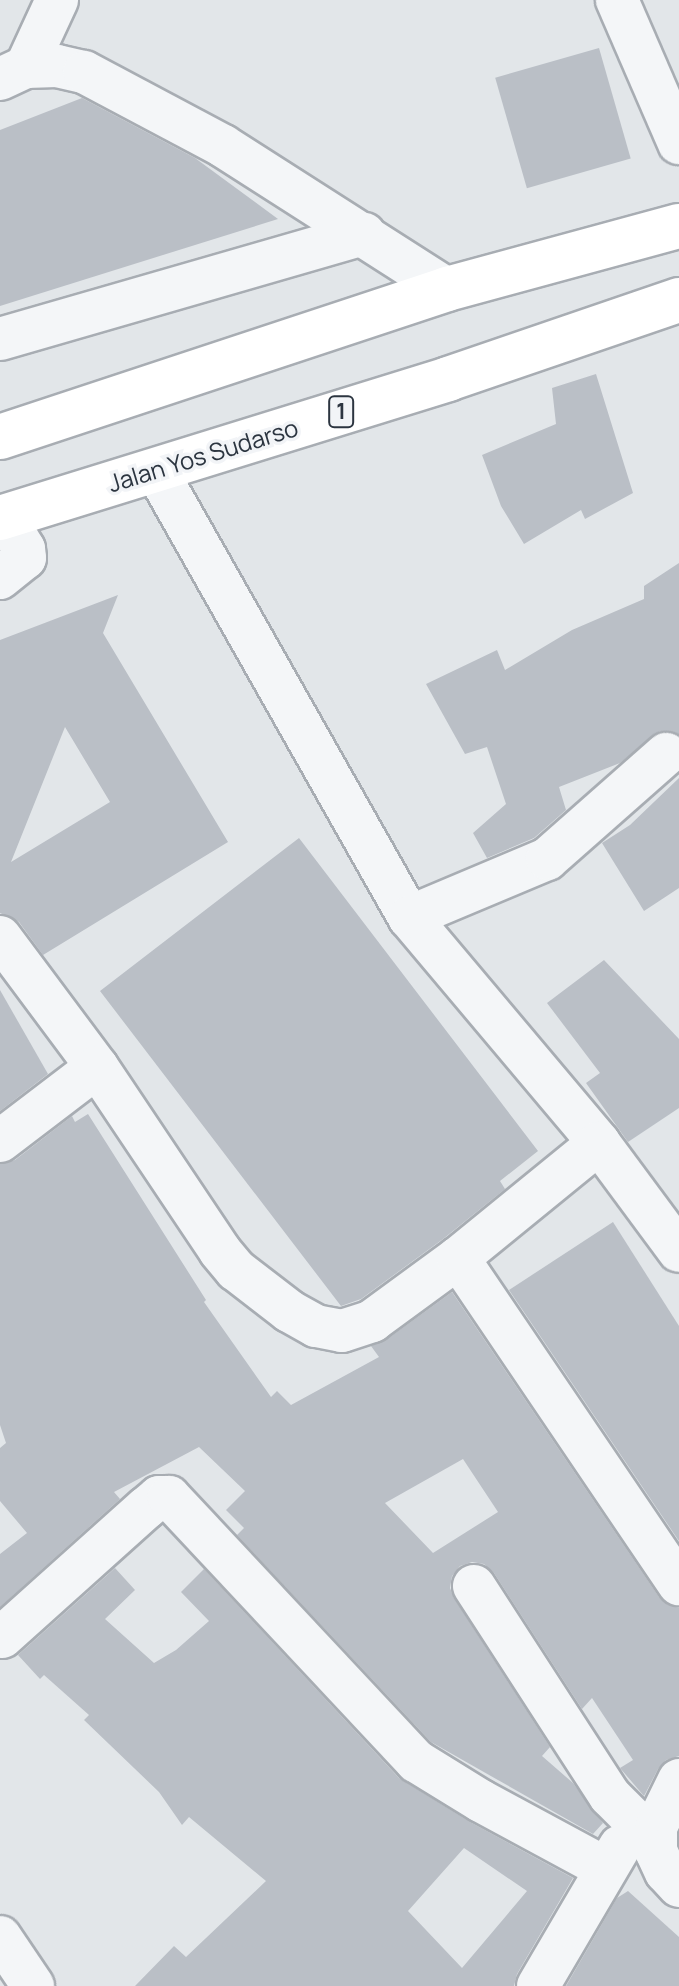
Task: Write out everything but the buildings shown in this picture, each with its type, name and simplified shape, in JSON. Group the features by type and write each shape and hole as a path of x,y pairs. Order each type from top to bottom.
{"highway":[{"path":"0,437 447,289 679,226"},
{"name":"Jalan Yos Sudarso","path":"3,518 448,379 679,300"}],"street":[{"path":"617,0 679,143"},
{"path":"13,73 39,7"},
{"path":"13,73 57,66 84,72 223,146 447,289"},
{"path":"0,339 364,234"},
{"path":"156,470 409,917 599,1143 666,1209 679,1251"},
{"path":"0,578 25,558 24,549 3,518"},
{"path":"409,917 547,859 666,754"},
{"path":"0,937 97,1067 220,1251 256,1287 316,1326 342,1331 372,1321 458,1258 599,1143"},
{"path":"0,1141 97,1067"},
{"path":"458,1258 679,1584"},
{"path":"2,1637 159,1497 169,1497 416,1761 481,1801 605,1868"},
{"path":"474,1586 593,1773 646,1824 666,1872 679,1886"},
{"path":"538,1986 605,1868 646,1824 679,1780"},
{"path":"0,1937 33,1986"}]}
